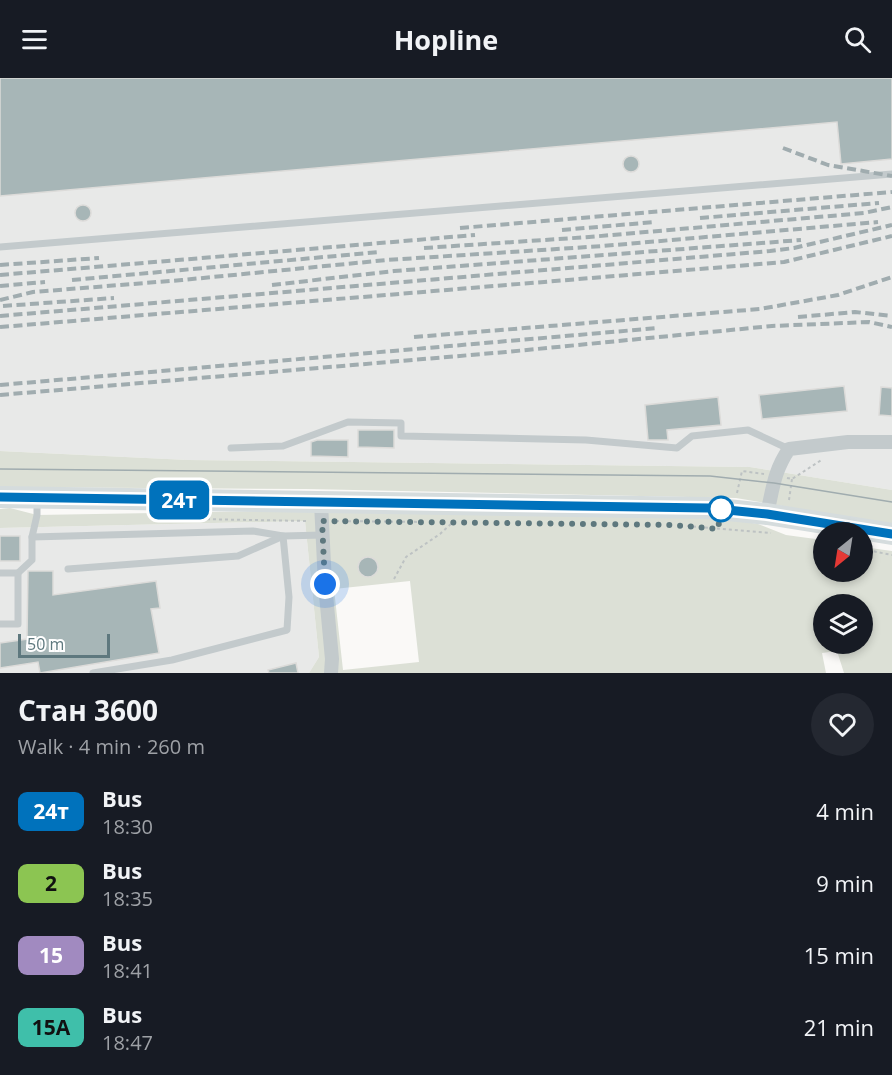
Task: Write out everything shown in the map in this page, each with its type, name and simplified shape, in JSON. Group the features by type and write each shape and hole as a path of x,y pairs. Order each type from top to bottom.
{"highway":[{"path":"0,497 322,519 657,506 708,508 771,524 892,534"}],"street":[{"path":"771,524 778,465 789,449 848,442 892,442"},
{"path":"322,519 332,659 331,673"}],"lane":[{"path":"0,247 892,174"},
{"path":"231,447 283,446 348,422 401,423 401,436 586,440 677,448 692,436 748,430 789,449"},
{"path":"0,573 18,573 32,560 32,537 37,515 37,498"},
{"path":"68,569 238,556 322,519"},
{"path":"32,537 253,531 283,536"},
{"path":"93,673 172,660 287,630 290,597 283,536"},
{"path":"0,624 18,624 18,573"}],"path":[{"path":"792,479 848,442"},
{"path":"727,492 737,493 742,471"},
{"path":"322,519 429,522"},
{"path":"394,579 406,557 440,534 453,522 441,522"},
{"path":"685,526 771,524"},
{"path":"873,551 892,555"}],"shaded area":[{"path":"0,78 892,78 892,490 750,467 188,460 0,451"},
{"path":"0,451 188,460 750,467 892,490 892,525 736,498 306,489 0,487"},
{"path":"10,508 37,515 321,510 735,520 758,524 786,535 813,539 813,582 873,582 873,548 892,551 892,673 844,673 838,654 873,654 873,594 813,594 813,654 822,654 826,673 309,673 319,657 305,521 0,528 0,509","holes":["410,581 419,662 343,670 334,589"]},
{"path":"305,521 319,657 309,673 0,673 0,528"}],"building":[{"path":"0,78 892,78 892,159 841,164 837,122 0,196"},
{"path":"628,156 634,156 639,164 637,170 628,172 623,167 623,161"},
{"path":"80,205 86,205 91,213 89,219 80,221 75,216 75,210"},
{"path":"844,386 847,411 762,419 759,395"},
{"path":"881,387 892,388 892,416 879,415"},
{"path":"718,397 721,425 667,430 668,440 648,440 645,405"},
{"path":"358,430 394,430 394,448 358,447"},
{"path":"348,440 348,457 311,456 311,442"},
{"path":"0,536 20,536 20,561 0,561"},
{"path":"368,557 375,560 378,567 375,574 368,577 361,574 358,567 361,560"},
{"path":"28,571 53,571 53,595 156,581 160,608 151,609 159,653 40,673 38,662 0,668 0,643 27,639"},
{"path":"296,663 298,673 269,673 268,670"}],"tram line":[{"path":"0,469 710,476 774,483 892,502"}],"railway":[{"path":"783,148 828,165 892,176"},
{"path":"460,228 892,192"},
{"path":"700,218 879,203"},
{"path":"424,248 589,237 864,213 892,207"},
{"path":"562,230 655,222"},
{"path":"0,300 33,292 387,260 603,246 878,222"},
{"path":"0,316 770,251 794,248 892,225"},
{"path":"0,275 475,235"},
{"path":"0,327 784,262 892,236"},
{"path":"272,285 394,271 801,240"},
{"path":"72,280 379,252"},
{"path":"0,265 99,258"},
{"path":"414,337 760,309 838,295 892,277"},
{"path":"0,286 45,282"},
{"path":"3,306 114,298"},
{"path":"798,317 855,312 892,316"},
{"path":"0,395 506,352 772,326 869,322 892,327"},
{"path":"0,385 658,328"}],"bus line":[{"name":"24т","path":"0,497 708,508 767,514 892,534"}],"route":[{"path":"325,584 322,521 673,525 718,529 721,509"}]}
